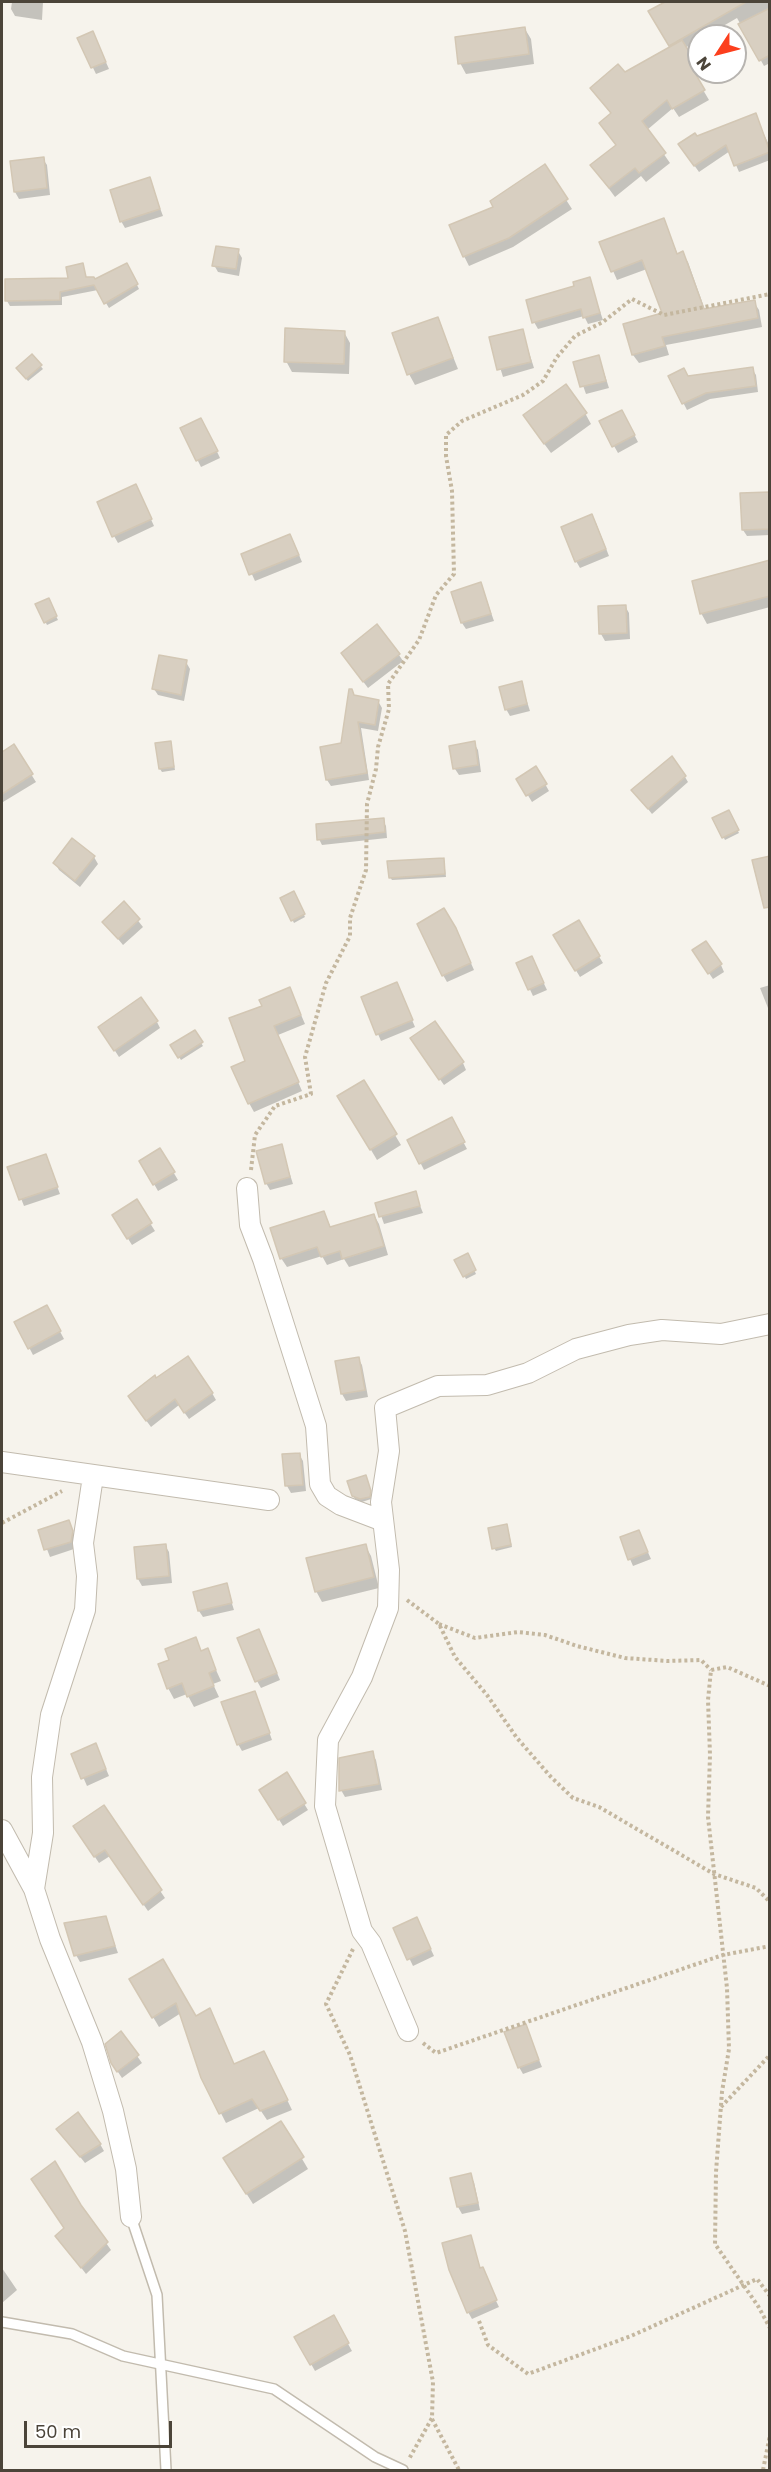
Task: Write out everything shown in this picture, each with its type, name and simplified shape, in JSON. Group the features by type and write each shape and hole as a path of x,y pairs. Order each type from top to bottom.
{"street":[{"path":"247,1188 250,1225 316,1426 320,1484 327,1496 341,1505 383,1521"},
{"path":"408,2031 371,1943 362,1932 325,1806 328,1740 362,1677 388,1608 381,1502 389,1451 385,1408 438,1386 487,1385 528,1373 576,1349 628,1335 662,1330 721,1334 770,1324"},
{"path":"2,1462 94,1480 269,1500"},
{"path":"34,1889 43,1833 42,1777 51,1715 86,1610 87,1576 83,1543 94,1480"},
{"path":"2,1830 34,1889 50,1939 92,2042 113,2111 126,2169 131,2217"}],"lane":[{"path":"131,2217 157,2295 166,2470"},
{"path":"2,2322 72,2334 123,2356 274,2389 375,2457 403,2470"}],"path":[{"path":"247,1188 253,1161 255,1136 275,1107 310,1094 305,1057 326,983 350,936 350,918 366,870 367,804 376,769 378,747 389,709 388,684 419,640 436,595 454,574 452,491 446,456 446,435 462,421 523,395 543,381 557,357 575,336 603,322 632,299 664,315 770,294"},
{"path":"2,1523 45,1498 94,1480"},
{"path":"388,1588 439,1624 476,1638 518,1632 545,1635 625,1658 668,1661 701,1660 711,1670"},
{"path":"439,1624 455,1657 487,1695 517,1738 550,1777 573,1798 599,1807 714,1874 756,1888 770,1902"},
{"path":"711,1670 723,1666 770,1686"},
{"path":"711,1670 708,1700 710,1755 708,1817 727,1988 729,2049 716,2172 715,2244 758,2306 770,2328"},
{"path":"362,1932 327,2004 350,2055 405,2231 433,2382 432,2418 403,2470"},
{"path":"408,2031 436,2053 723,1955 770,1946"},
{"path":"721,2108 770,2055"},
{"path":"479,2321 488,2345 528,2374 631,2336 757,2279 770,2296"},
{"path":"432,2418 459,2470"},
{"path":"763,2470 770,2435"}],"building":[{"path":"665,2 746,2 708,24 687,24 687,36 669,46 648,11"},
{"path":"770,8 770,55 759,61 747,40 747,24 738,24"},
{"path":"525,27 529,54 458,64 455,37"},
{"path":"93,31 106,62 91,68 77,38"},
{"path":"682,40 687,48 687,84 701,84 705,90 672,109 667,100 642,121 666,153 639,173 635,168 609,188 590,165 616,145 599,123 611,113 590,88 618,64 625,72"},
{"path":"756,113 770,152 734,166 726,145 694,166 678,144 695,133 697,136"},
{"path":"44,157 47,188 14,192 10,161"},
{"path":"545,164 568,199 509,238 463,257 449,225 493,207 490,201"},
{"path":"150,177 160,209 120,222 110,190"},
{"path":"664,218 677,254 683,251 704,309 755,300 758,318 662,337 665,346 632,355 623,324 662,313 642,260 611,272 599,242"},
{"path":"216,246 239,249 236,269 212,266"},
{"path":"83,263 86,277 95,279 127,263 138,284 104,304 94,285 60,292 60,300 5,301 5,279 68,278 66,267"},
{"path":"590,277 600,313 583,318 581,309 532,323 526,300 574,286 573,282"},
{"path":"438,317 453,358 407,375 392,333"},
{"path":"285,328 345,331 344,364 284,362"},
{"path":"523,329 531,362 497,370 489,337"},
{"path":"32,354 42,365 26,379 16,368"},
{"path":"599,355 606,381 580,387 573,362"},
{"path":"753,367 756,386 706,393 682,404 668,376 684,368 688,376"},
{"path":"566,384 587,413 544,444 523,415"},
{"path":"622,410 635,435 612,447 599,421"},
{"path":"201,418 218,451 196,461 180,428"},
{"path":"136,484 152,519 112,537 97,502"},
{"path":"770,492 770,529 742,530 740,493"},
{"path":"592,514 606,549 575,562 561,527"},
{"path":"290,534 299,555 249,575 241,554"},
{"path":"770,560 770,596 700,614 692,581"},
{"path":"481,582 491,614 461,623 451,592"},
{"path":"49,598 57,616 44,623 35,604"},
{"path":"626,605 627,633 599,634 598,606"},
{"path":"377,624 400,654 363,682 341,653"},
{"path":"159,655 187,660 181,695 152,689"},
{"path":"522,681 527,704 505,710 499,687"},
{"path":"349,689 352,689 354,695 379,700 375,725 358,722 367,773 326,780 320,747 341,743"},
{"path":"171,741 174,767 159,769 155,743"},
{"path":"475,741 478,765 453,769 449,746"},
{"path":"14,744 33,774 2,794 2,752"},
{"path":"672,756 686,776 648,809 631,790"},
{"path":"536,766 547,784 526,796 516,779"},
{"path":"729,810 739,830 722,838 712,818"},
{"path":"384,818 385,832 317,840 316,824"},
{"path":"72,838 95,856 75,881 53,863"},
{"path":"770,856 770,907 764,908 752,860"},
{"path":"444,858 445,874 389,878 387,861"},
{"path":"294,891 305,914 291,921 280,898"},
{"path":"124,901 140,919 118,939 102,922"},
{"path":"444,908 456,928 471,963 442,976 417,924"},
{"path":"579,920 600,956 575,971 553,935"},
{"path":"706,941 722,964 708,974 692,950"},
{"path":"532,956 544,983 528,990 516,963"},
{"path":"397,982 413,1020 376,1035 361,997"},
{"path":"290,987 301,1015 274,1026 299,1082 248,1104 231,1067 245,1061 229,1018 262,1006 259,1000"},
{"path":"141,997 158,1021 114,1051 98,1027"},
{"path":"435,1021 464,1062 439,1080 410,1038"},
{"path":"195,1030 203,1042 178,1058 170,1045"},
{"path":"364,1080 397,1134 370,1150 337,1096"},
{"path":"452,1117 465,1142 419,1164 407,1140"},
{"path":"282,1144 290,1177 265,1184 256,1151"},
{"path":"160,1148 175,1172 153,1185 139,1161"},
{"path":"46,1154 58,1187 19,1200 7,1167"},
{"path":"416,1191 420,1206 379,1217 375,1203"},
{"path":"137,1199 152,1223 127,1239 112,1215"},
{"path":"324,1211 330,1227 374,1214 384,1246 342,1259 340,1251 321,1257 317,1247 280,1259 270,1228"},
{"path":"468,1253 476,1270 463,1277 454,1260"},
{"path":"47,1305 61,1331 28,1349 14,1322"},
{"path":"188,1356 213,1393 184,1413 175,1399 146,1421 128,1396 155,1375 156,1378"},
{"path":"359,1357 365,1390 341,1394 335,1361"},
{"path":"300,1453 303,1485 285,1486 282,1454"},
{"path":"366,1475 371,1491 370,1497 360,1499 352,1496 347,1481"},
{"path":"69,1520 73,1531 71,1542 44,1550 38,1530"},
{"path":"507,1524 511,1545 492,1549 488,1528"},
{"path":"639,1530 648,1552 628,1560 620,1537"},
{"path":"166,1544 169,1576 137,1579 134,1547"},
{"path":"366,1544 374,1577 315,1592 306,1558"},
{"path":"227,1583 232,1603 198,1611 193,1592"},
{"path":"259,1629 277,1673 255,1682 237,1638"},
{"path":"196,1637 201,1651 208,1648 216,1670 209,1673 214,1686 187,1697 182,1683 167,1689 158,1664 169,1660 165,1649"},
{"path":"255,1691 270,1733 237,1745 221,1702"},
{"path":"96,1743 106,1769 81,1779 71,1754"},
{"path":"373,1751 379,1784 339,1791 339,1758"},
{"path":"287,1772 306,1803 278,1820 259,1790"},
{"path":"104,1805 162,1890 143,1905 105,1850 94,1857 73,1826"},
{"path":"106,1916 115,1946 74,1956 64,1923"},
{"path":"417,1917 431,1949 407,1960 393,1928"},
{"path":"163,1959 196,2016 210,2008 234,2064 264,2051 288,2100 260,2111 252,2099 219,2114 201,2078 176,2003 152,2018 129,1979"},
{"path":"526,2024 539,2060 518,2068 504,2032"},
{"path":"121,2031 139,2055 117,2072 111,2063 105,2044"},
{"path":"78,2112 101,2144 80,2157 56,2129"},
{"path":"281,2121 304,2157 246,2194 223,2158"},
{"path":"55,2161 81,2205 108,2242 81,2268 55,2236 64,2228 31,2179"},
{"path":"471,2173 478,2203 457,2207 450,2178"},
{"path":"471,2235 480,2268 483,2267 497,2300 467,2313 449,2270 442,2243"},
{"path":"334,2315 349,2343 310,2365 294,2337"}]}
